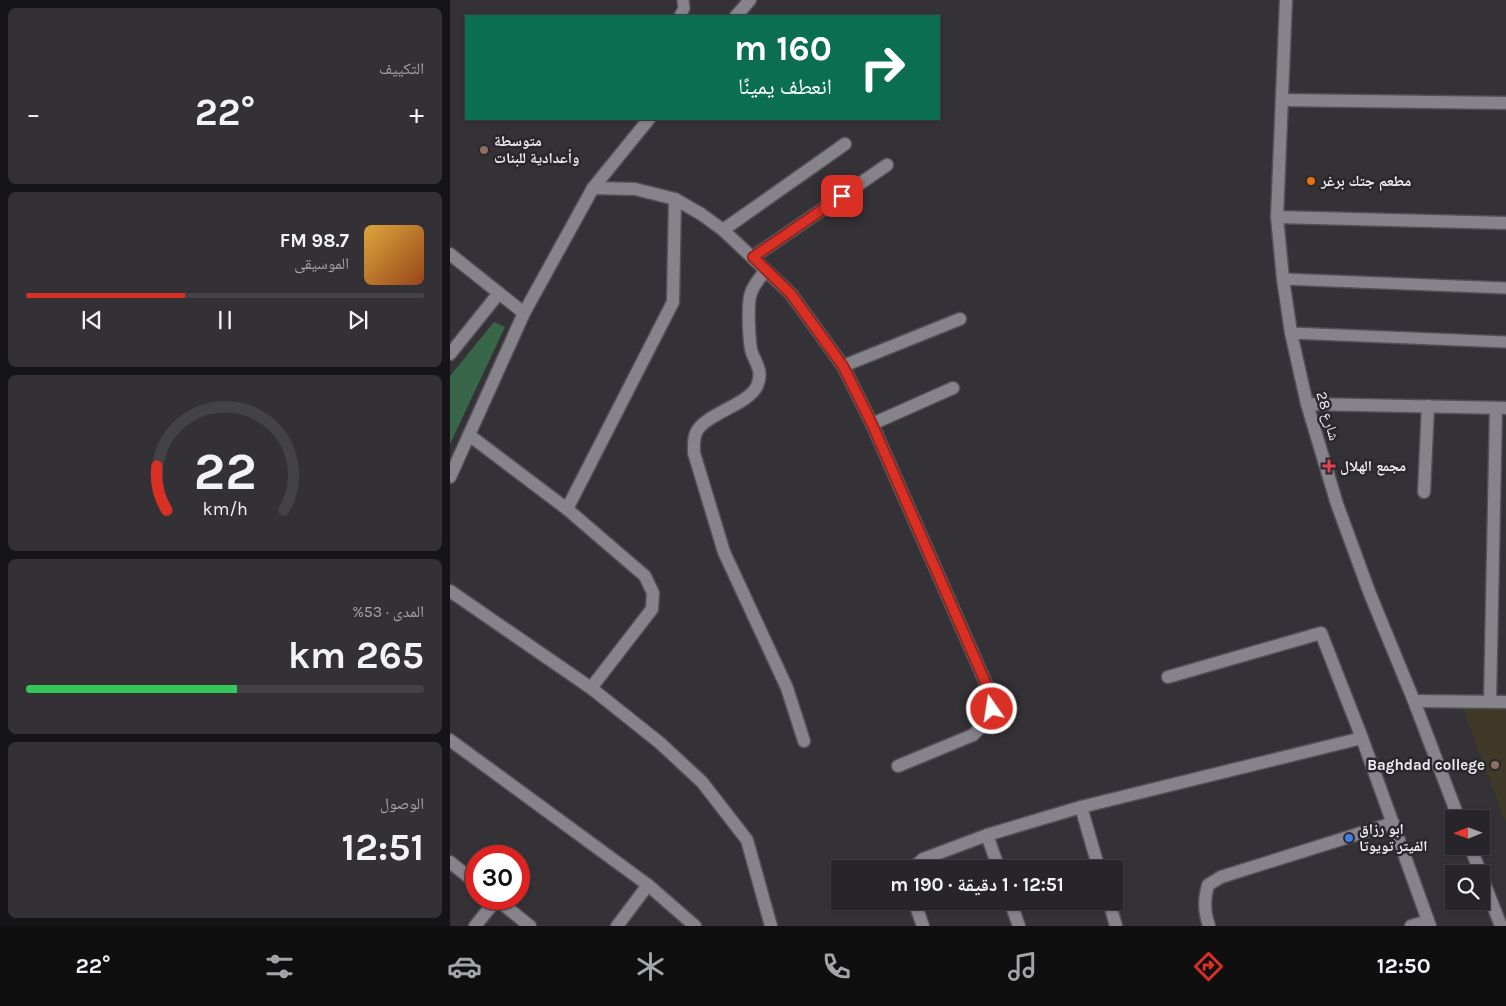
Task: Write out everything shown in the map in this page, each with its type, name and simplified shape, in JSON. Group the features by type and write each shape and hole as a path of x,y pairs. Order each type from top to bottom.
{"street":[{"path":"737,15 750,0"},
{"name":"شارع 28","path":"1286,0 1278,217 1283,279 1291,332 1307,404 1337,504 1370,594 1456,810"},
{"path":"1282,100 1506,103"},
{"path":"450,476 524,313 593,188 648,120"},
{"path":"723,230 845,144"},
{"path":"753,257 886,165"},
{"path":"593,188 635,189 675,199 723,230 791,294 843,366 872,424 991,695 992,709 986,722 973,735 898,766"},
{"path":"566,509 674,302 675,199"},
{"path":"1278,217 1506,223"},
{"path":"450,254 524,313"},
{"path":"766,271 755,284 749,302 751,352 759,367 760,376 757,387 749,395 697,430 694,440 694,453 724,552 787,688 804,741"},
{"path":"450,354 500,293"},
{"path":"843,366 960,319"},
{"path":"872,424 953,388"},
{"path":"1307,404 1501,408 1490,702"},
{"path":"1424,492 1428,406"},
{"path":"469,436 566,509 645,576 653,593 652,609 591,688"},
{"path":"450,591 591,688 660,743 702,782 747,840 771,926"},
{"path":"1168,677 1321,633 1362,738 1429,924 1412,926"},
{"path":"1414,701 1506,702"},
{"path":"922,860 987,835 1081,807 1362,738"},
{"path":"450,740 648,885 695,926"},
{"path":"1081,807 1097,860"},
{"path":"1209,926 1205,915 1204,899 1208,885 1221,877 1393,823"},
{"path":"987,835 996,860"},
{"path":"450,862 465,874"},
{"path":"617,926 648,885"},
{"path":"1490,897 1501,926"},
{"path":"475,926 488,910"},
{"path":"510,910 530,926"},
{"path":"917,910 923,926"},
{"path":"1013,910 1019,926"},
{"path":"1112,910 1116,926"}],"lane":[{"path":"1283,279 1506,288"},
{"path":"1291,332 1506,342"}],"shaded area":[{"name":"Baghdad college","path":"1462,706 1506,707 1506,823"}],"green space":[{"path":"494,322 505,327 450,444 450,376"}],"place":[{"name":"متوسطة وأعدادية للبنات","path":"484,150"},
{"name":"مطعم جتك برغر","path":"1311,181"},
{"name":"مجمع الهلال","path":"1329,466"},
{"name":"Baghdad college","path":"1495,765"},
{"name":"ابو رزاق الفيتر تويوتا","path":"1349,838"}],"route":[{"path":"842,196 753,257 791,294 843,366 872,424 991,695 992,709"}]}
